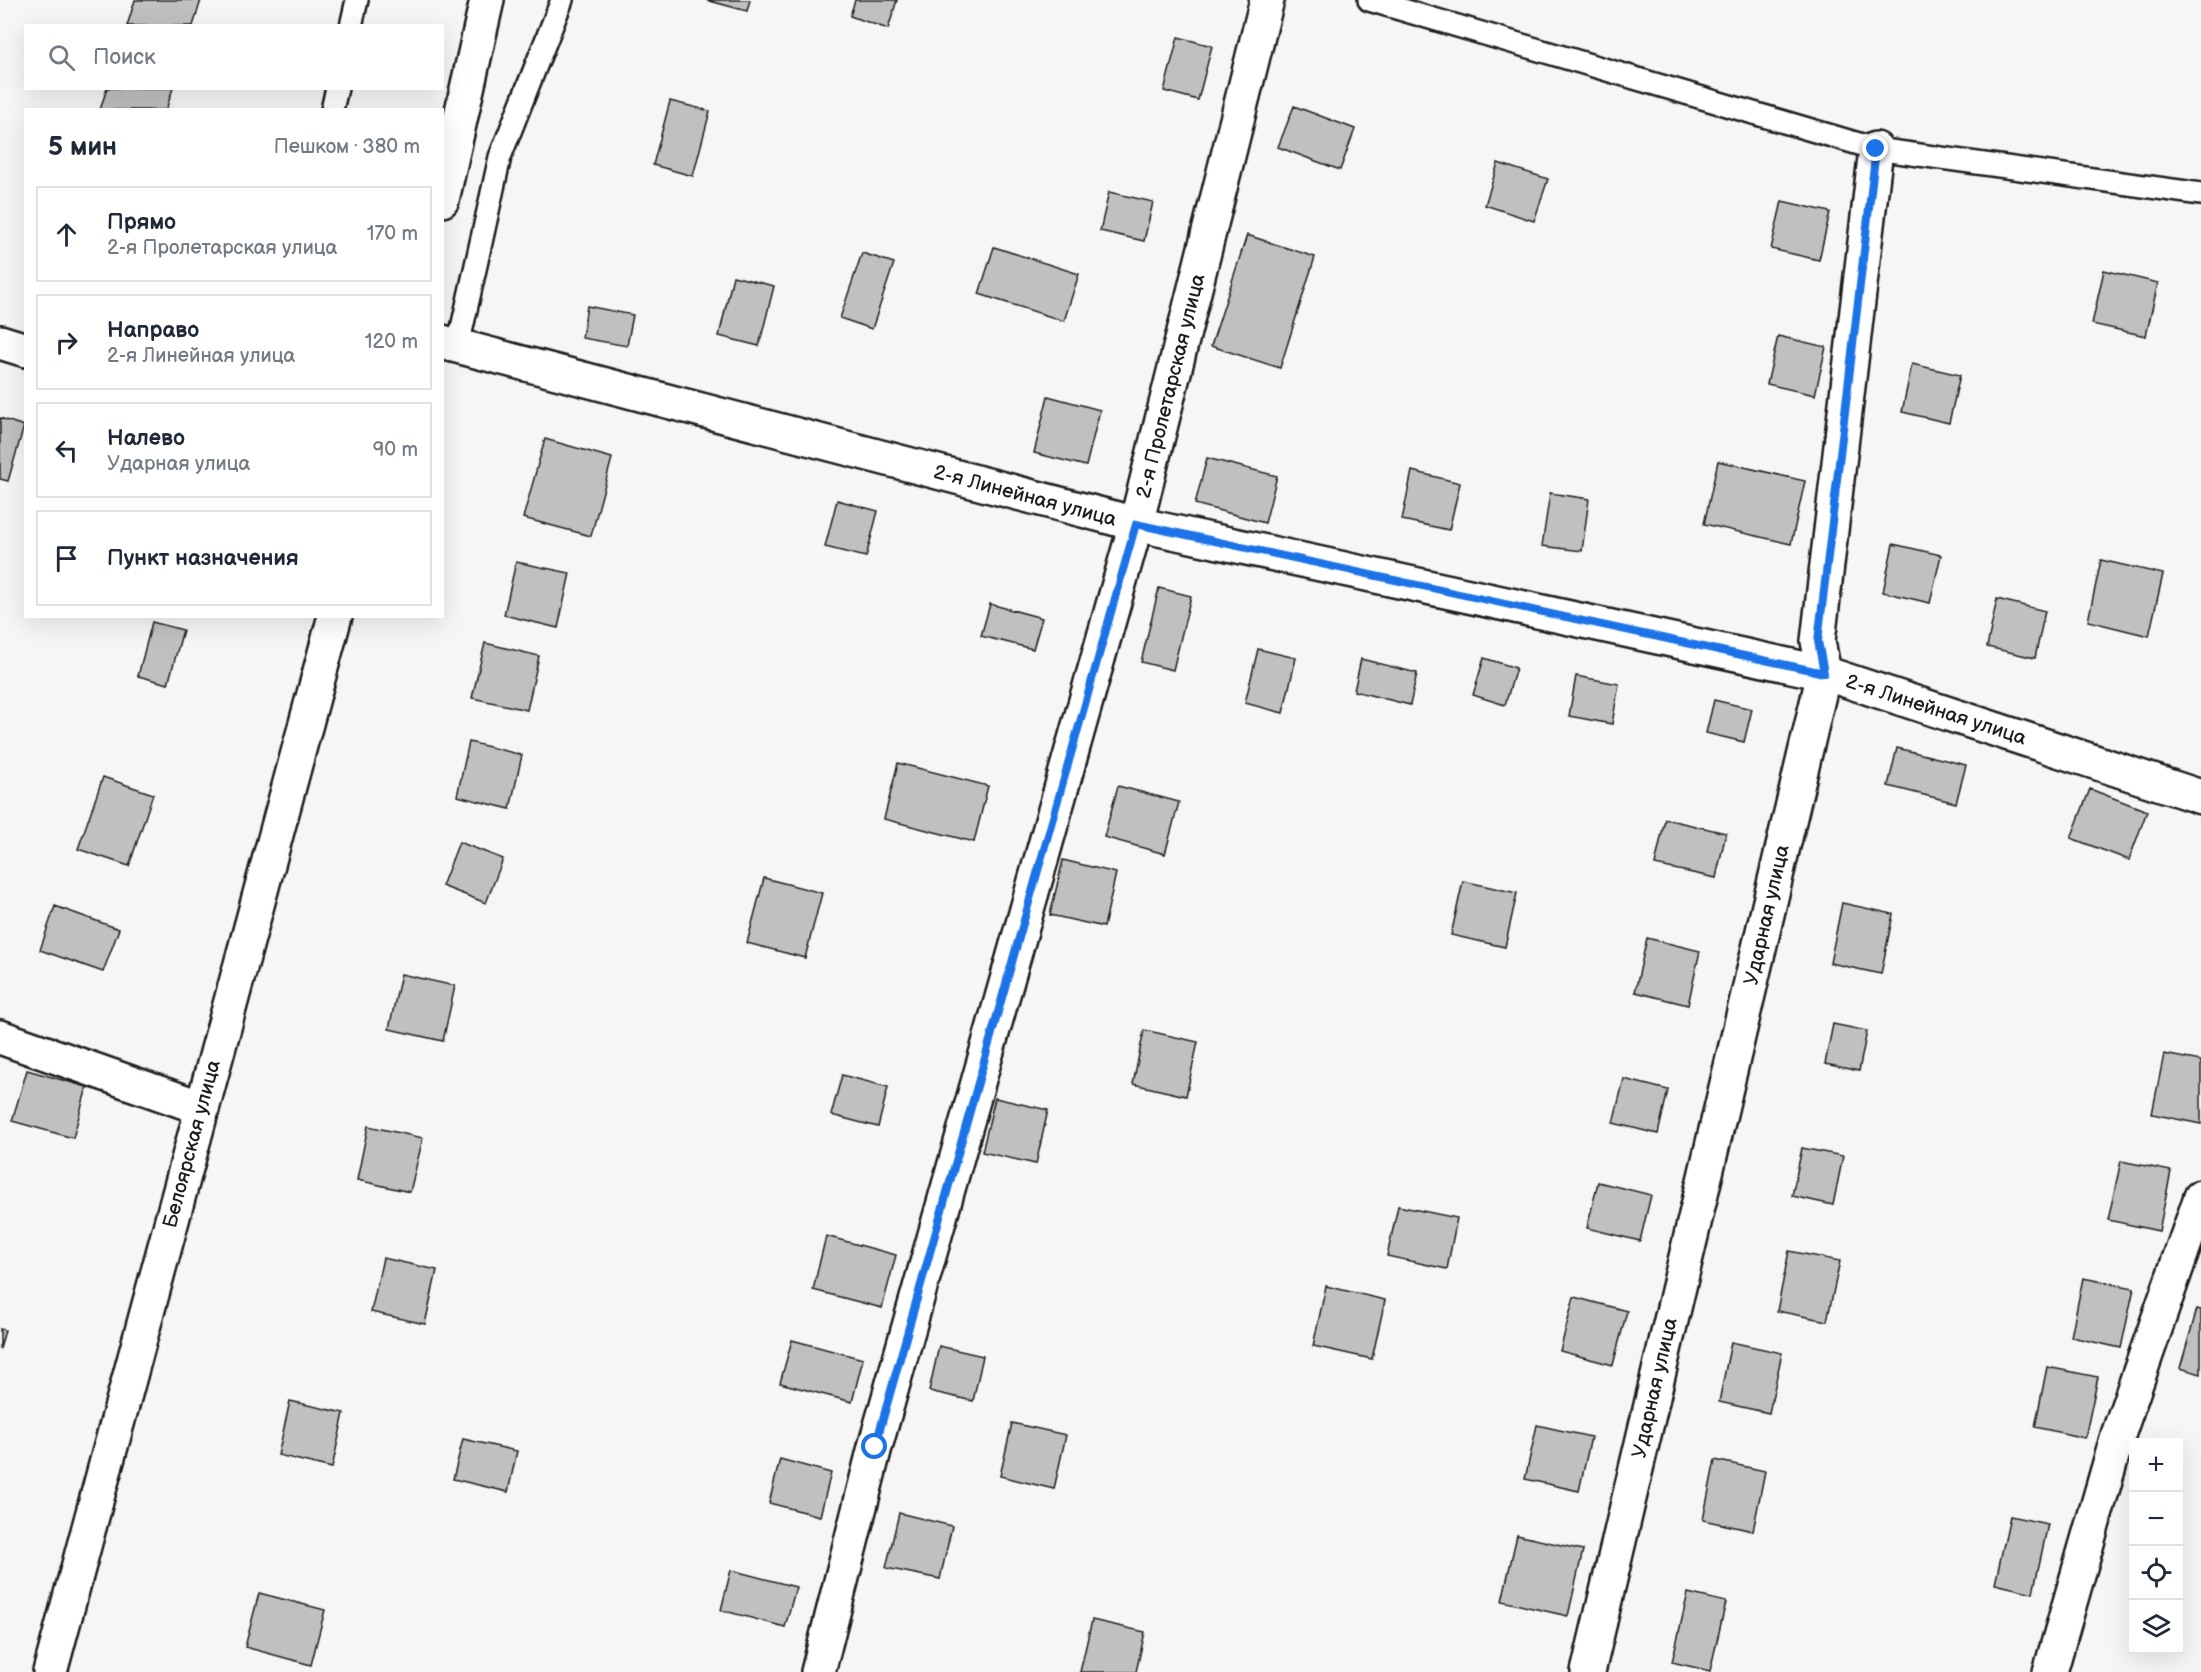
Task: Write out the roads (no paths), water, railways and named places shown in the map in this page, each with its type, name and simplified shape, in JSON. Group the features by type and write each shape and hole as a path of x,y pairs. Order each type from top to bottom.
{"street":[{"path":"444,191 487,0"},
{"name":"2-я Пролетарская улица","path":"818,1672 875,1447 1136,524 1267,0"},
{"name":"Ударная улица","path":"1588,1672 1824,673 1818,641 1876,149"},
{"path":"0,342 24,349"},
{"name":"2-я Линейная улица","path":"450,344 1136,524 1824,673 2201,797"},
{"name":"Белоярская улица","path":"51,1672 334,618"},
{"path":"0,1037 202,1108"},
{"path":"2050,1672 2118,1435 2201,1197"}],"lane":[{"path":"351,24 357,0"},
{"path":"450,344 500,157 562,0"},
{"path":"1369,0 1876,149 2201,194"},
{"path":"332,108 337,90"}]}
